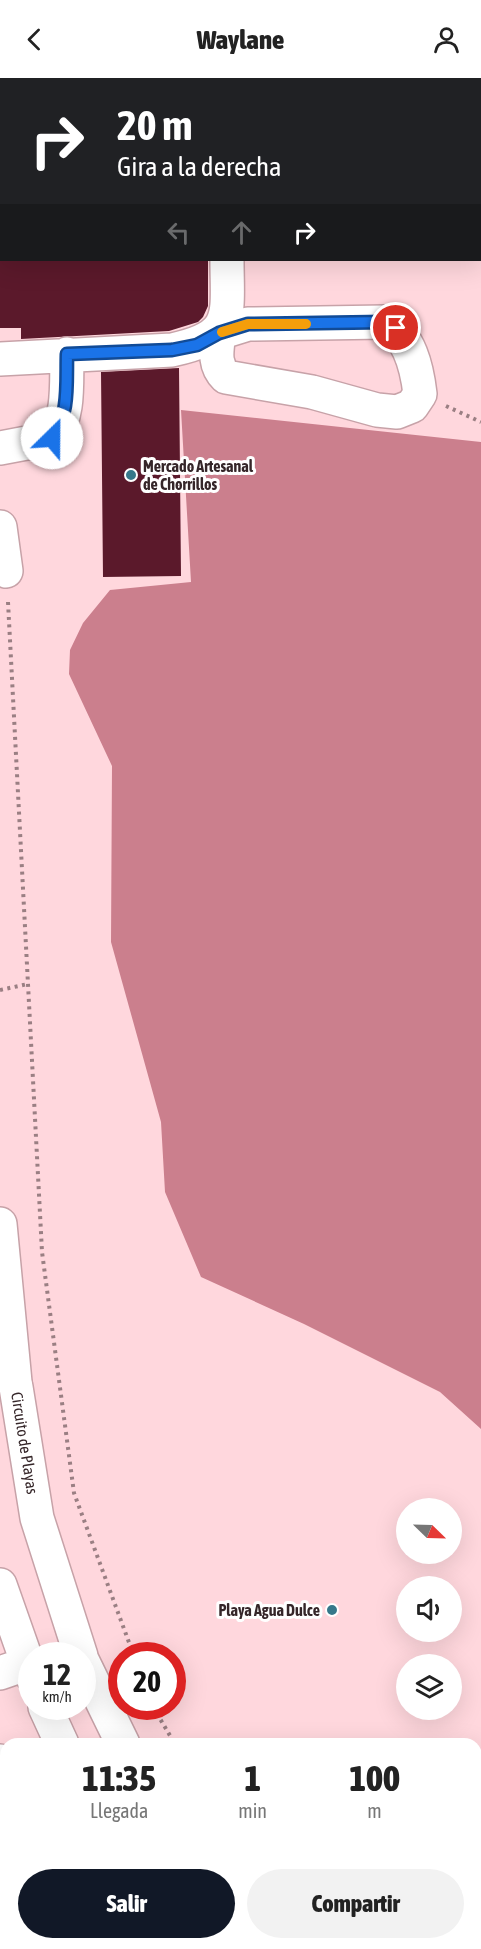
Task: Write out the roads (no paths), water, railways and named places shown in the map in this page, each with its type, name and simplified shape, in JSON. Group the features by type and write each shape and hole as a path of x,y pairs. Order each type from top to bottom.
{"main road":[{"path":"0,359 172,350 197,345 219,333 248,324 385,322 396,328 411,352 417,370 420,394 412,406 397,412 377,410 312,392 226,377 219,370 216,357 219,333 225,320 227,306 227,261"},
{"path":"0,448 52,438 61,428 66,393 67,354"},
{"path":"0,527 6,571"},
{"name":"Circuito de Playas","path":"0,1224 16,1387 37,1518 77,1642"},
{"path":"0,1349 5,1355 16,1387"},
{"path":"0,1585 18,1666"},
{"path":"96,1689 120,1738"},
{"path":"51,1720 59,1738"}],"place":[{"name":"Mercado Artesanal de Chorrillos","path":"131,475"},
{"name":"Playa Agua Dulce","path":"332,1610"}]}
